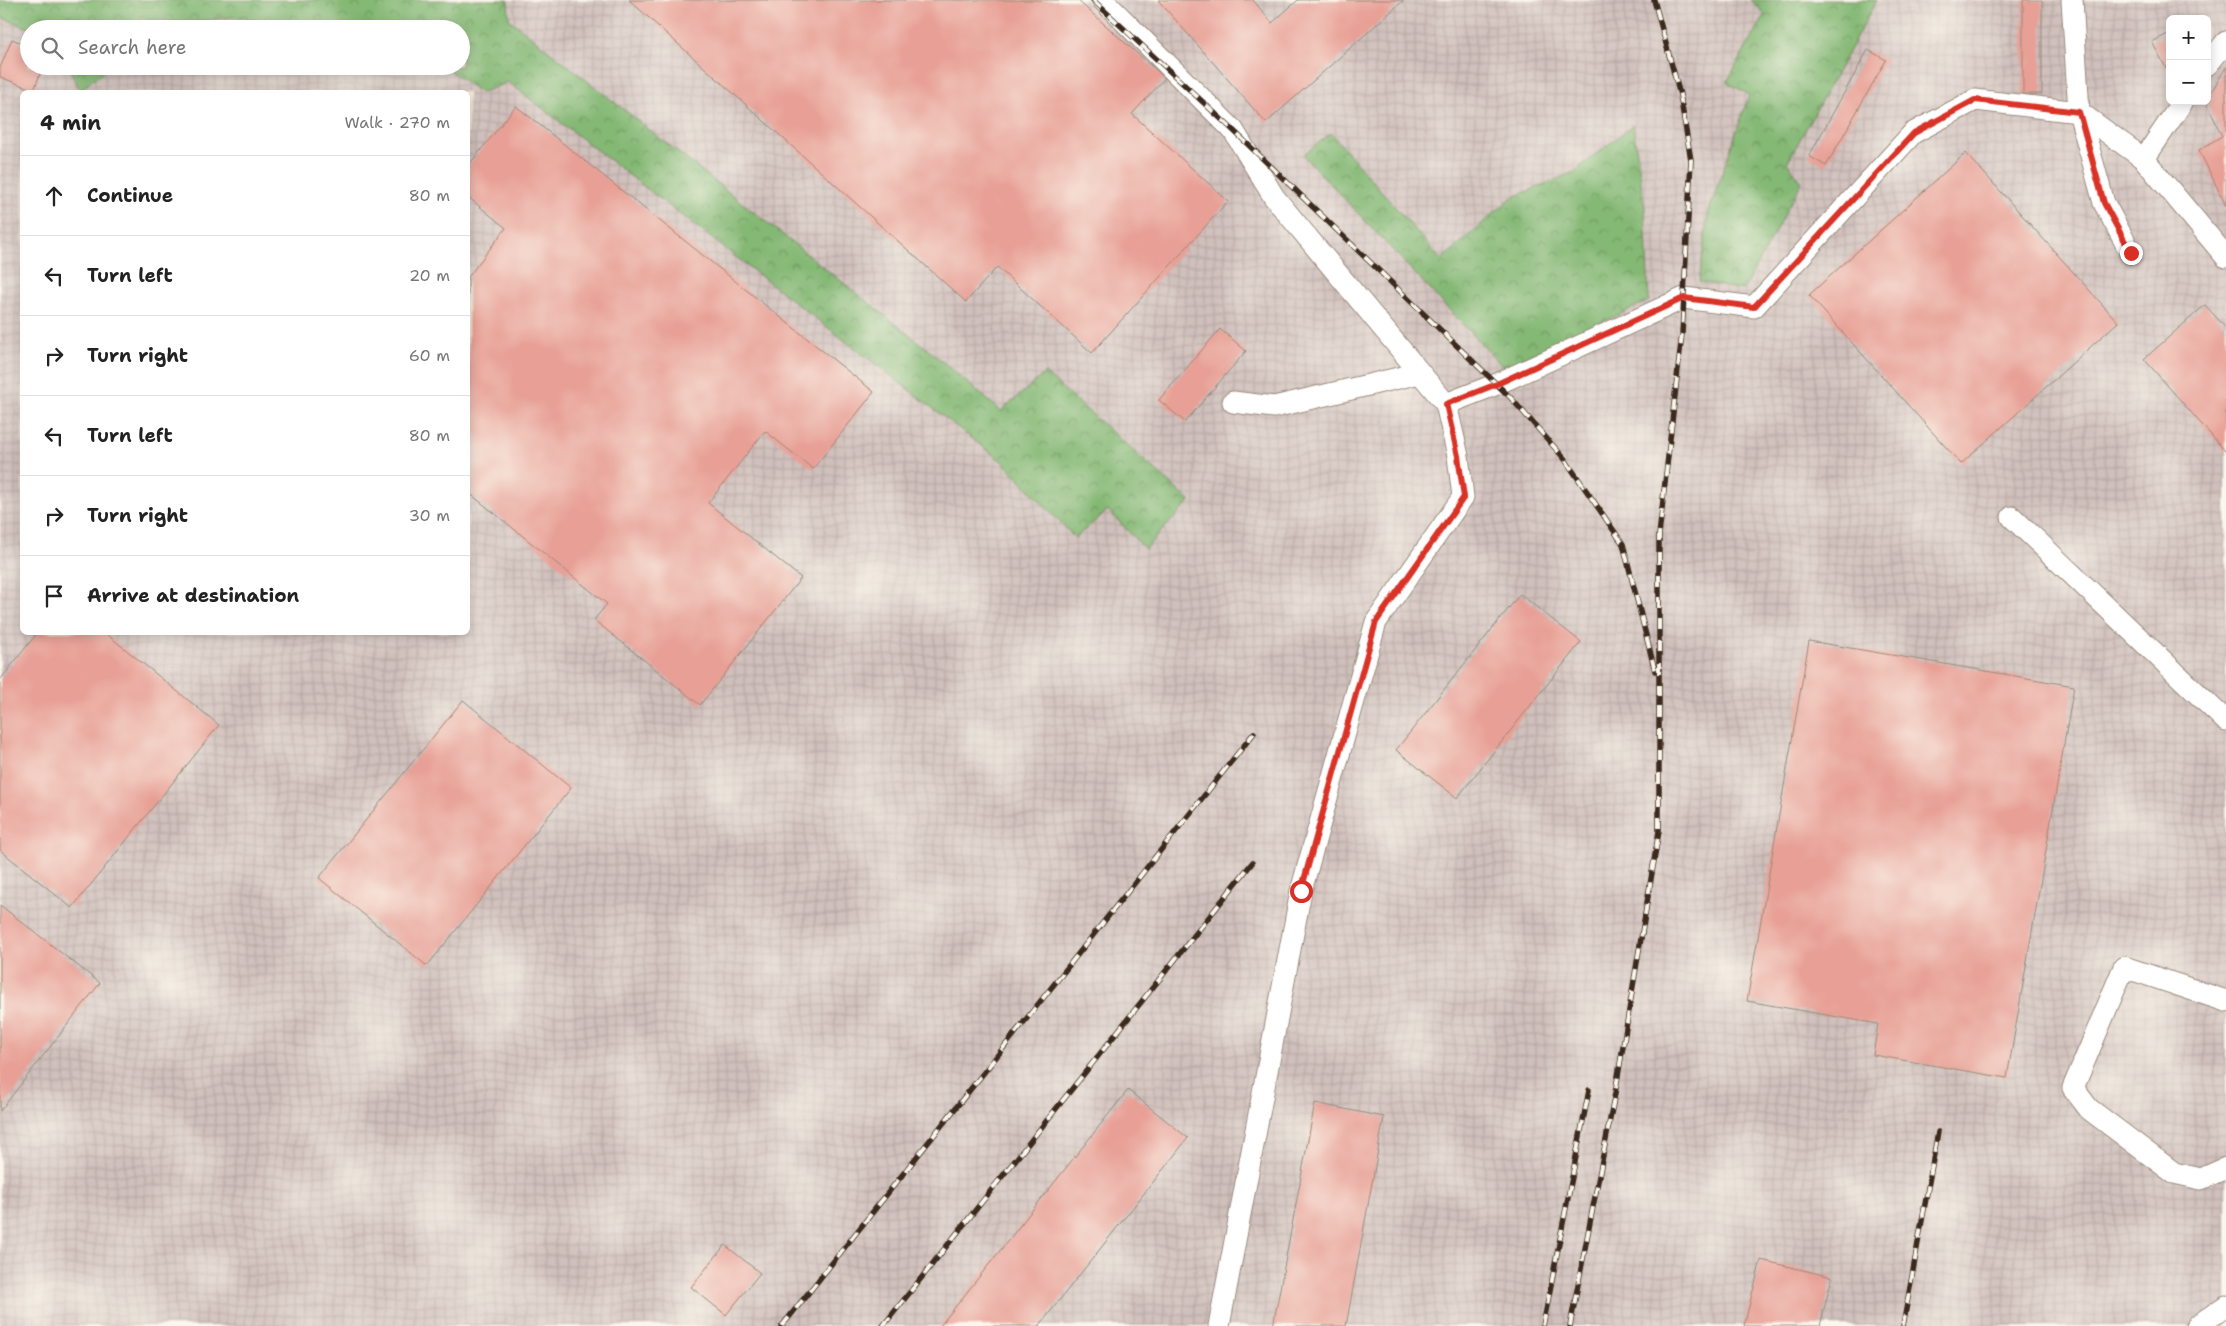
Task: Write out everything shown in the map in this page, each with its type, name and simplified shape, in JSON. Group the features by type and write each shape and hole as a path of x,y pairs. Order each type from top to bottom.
{"lane":[{"path":"1103,0 1233,130 1274,197 1446,404 1458,456 1464,497 1376,622 1301,891 1219,1326"},
{"path":"2072,0 2079,112 2104,203 2131,253"},
{"path":"2210,60 2226,42"},
{"path":"1446,404 1497,384 1684,298 1754,307 1914,133 1975,100 2079,112 2144,159 2226,257"},
{"path":"2144,159 2180,105"},
{"path":"1233,402 1274,406 1420,373"},
{"path":"2012,517 2226,721"},
{"path":"2226,1001 2124,967 2073,1088 2089,1109 2174,1172 2201,1179 2226,1168"},
{"path":"2198,1326 2226,1306"}],"shaded area":[{"path":"0,0 2226,0 2226,1326 0,1326"}],"green space":[{"path":"0,0 508,0 509,19 931,352 1001,411 1045,373 1190,501 1145,549 1108,510 1075,538 1004,463 508,82 481,93 456,75 470,75 470,20 252,20 233,17 210,20 20,20 20,25 3,18 0,19"},
{"path":"1751,0 1877,0 1787,163 1802,182 1743,290 1699,282 1708,214 1749,95 1727,82 1765,15"},
{"path":"72,75 99,75 80,90"},
{"path":"1633,125 1645,210 1649,301 1503,367 1303,155 1331,133 1441,260 1511,198 1574,172"}],"building":[{"path":"629,0 1077,0 1165,78 1132,114 1228,201 1092,353 997,267 966,302"},
{"path":"1158,0 1253,0 1272,23 1298,0 1404,0 1266,123"},
{"path":"2023,0 2042,0 2042,94 2023,94"},
{"path":"2166,35 2166,68 2152,42"},
{"path":"12,39 20,42 20,75 40,75 34,90 0,77 0,68"},
{"path":"1868,50 1886,60 1826,166 1809,156"},
{"path":"2226,67 2226,206 2199,150 2222,136 2208,105 2211,105 2211,92"},
{"path":"516,106 874,392 813,469 765,431 708,503 801,578 700,705 594,620 607,604 470,494 470,274 506,228 470,199 470,164"},
{"path":"1966,153 2118,322 1961,464 1809,295"},
{"path":"2205,305 2226,328 2226,452 2144,359"},
{"path":"1220,329 1246,351 1185,422 1159,400"},
{"path":"1520,594 1581,642 1457,798 1396,750"},
{"path":"36,635 108,635 219,725 72,908 0,850 0,680"},
{"path":"1809,641 2074,686 2007,1078 1873,1055 1878,1024 1747,1001"},
{"path":"463,700 571,788 427,966 319,878"},
{"path":"0,905 100,983 0,1111"},
{"path":"1128,1090 1188,1138 1039,1326 940,1326"},
{"path":"1315,1103 1384,1117 1346,1326 1273,1326"},
{"path":"725,1245 760,1273 726,1315 691,1287"},
{"path":"1761,1260 1832,1277 1820,1326 1744,1326"}],"railway":[{"path":"1093,0 1233,130 1510,397 1564,458 1623,544 1655,671"},
{"path":"1570,1326 1616,1088 1659,831 1659,535 1682,334 1691,160 1680,95 1654,0"},
{"path":"782,1326 1254,733"},
{"path":"883,1326 1252,863"},
{"path":"1543,1326 1589,1090"},
{"path":"1903,1326 1938,1132"}],"route":[{"path":"1301,891 1376,622 1464,497 1458,456 1446,404 1497,384 1684,298 1754,307 1914,133 1975,100 2079,112 2104,203 2131,253"}]}
